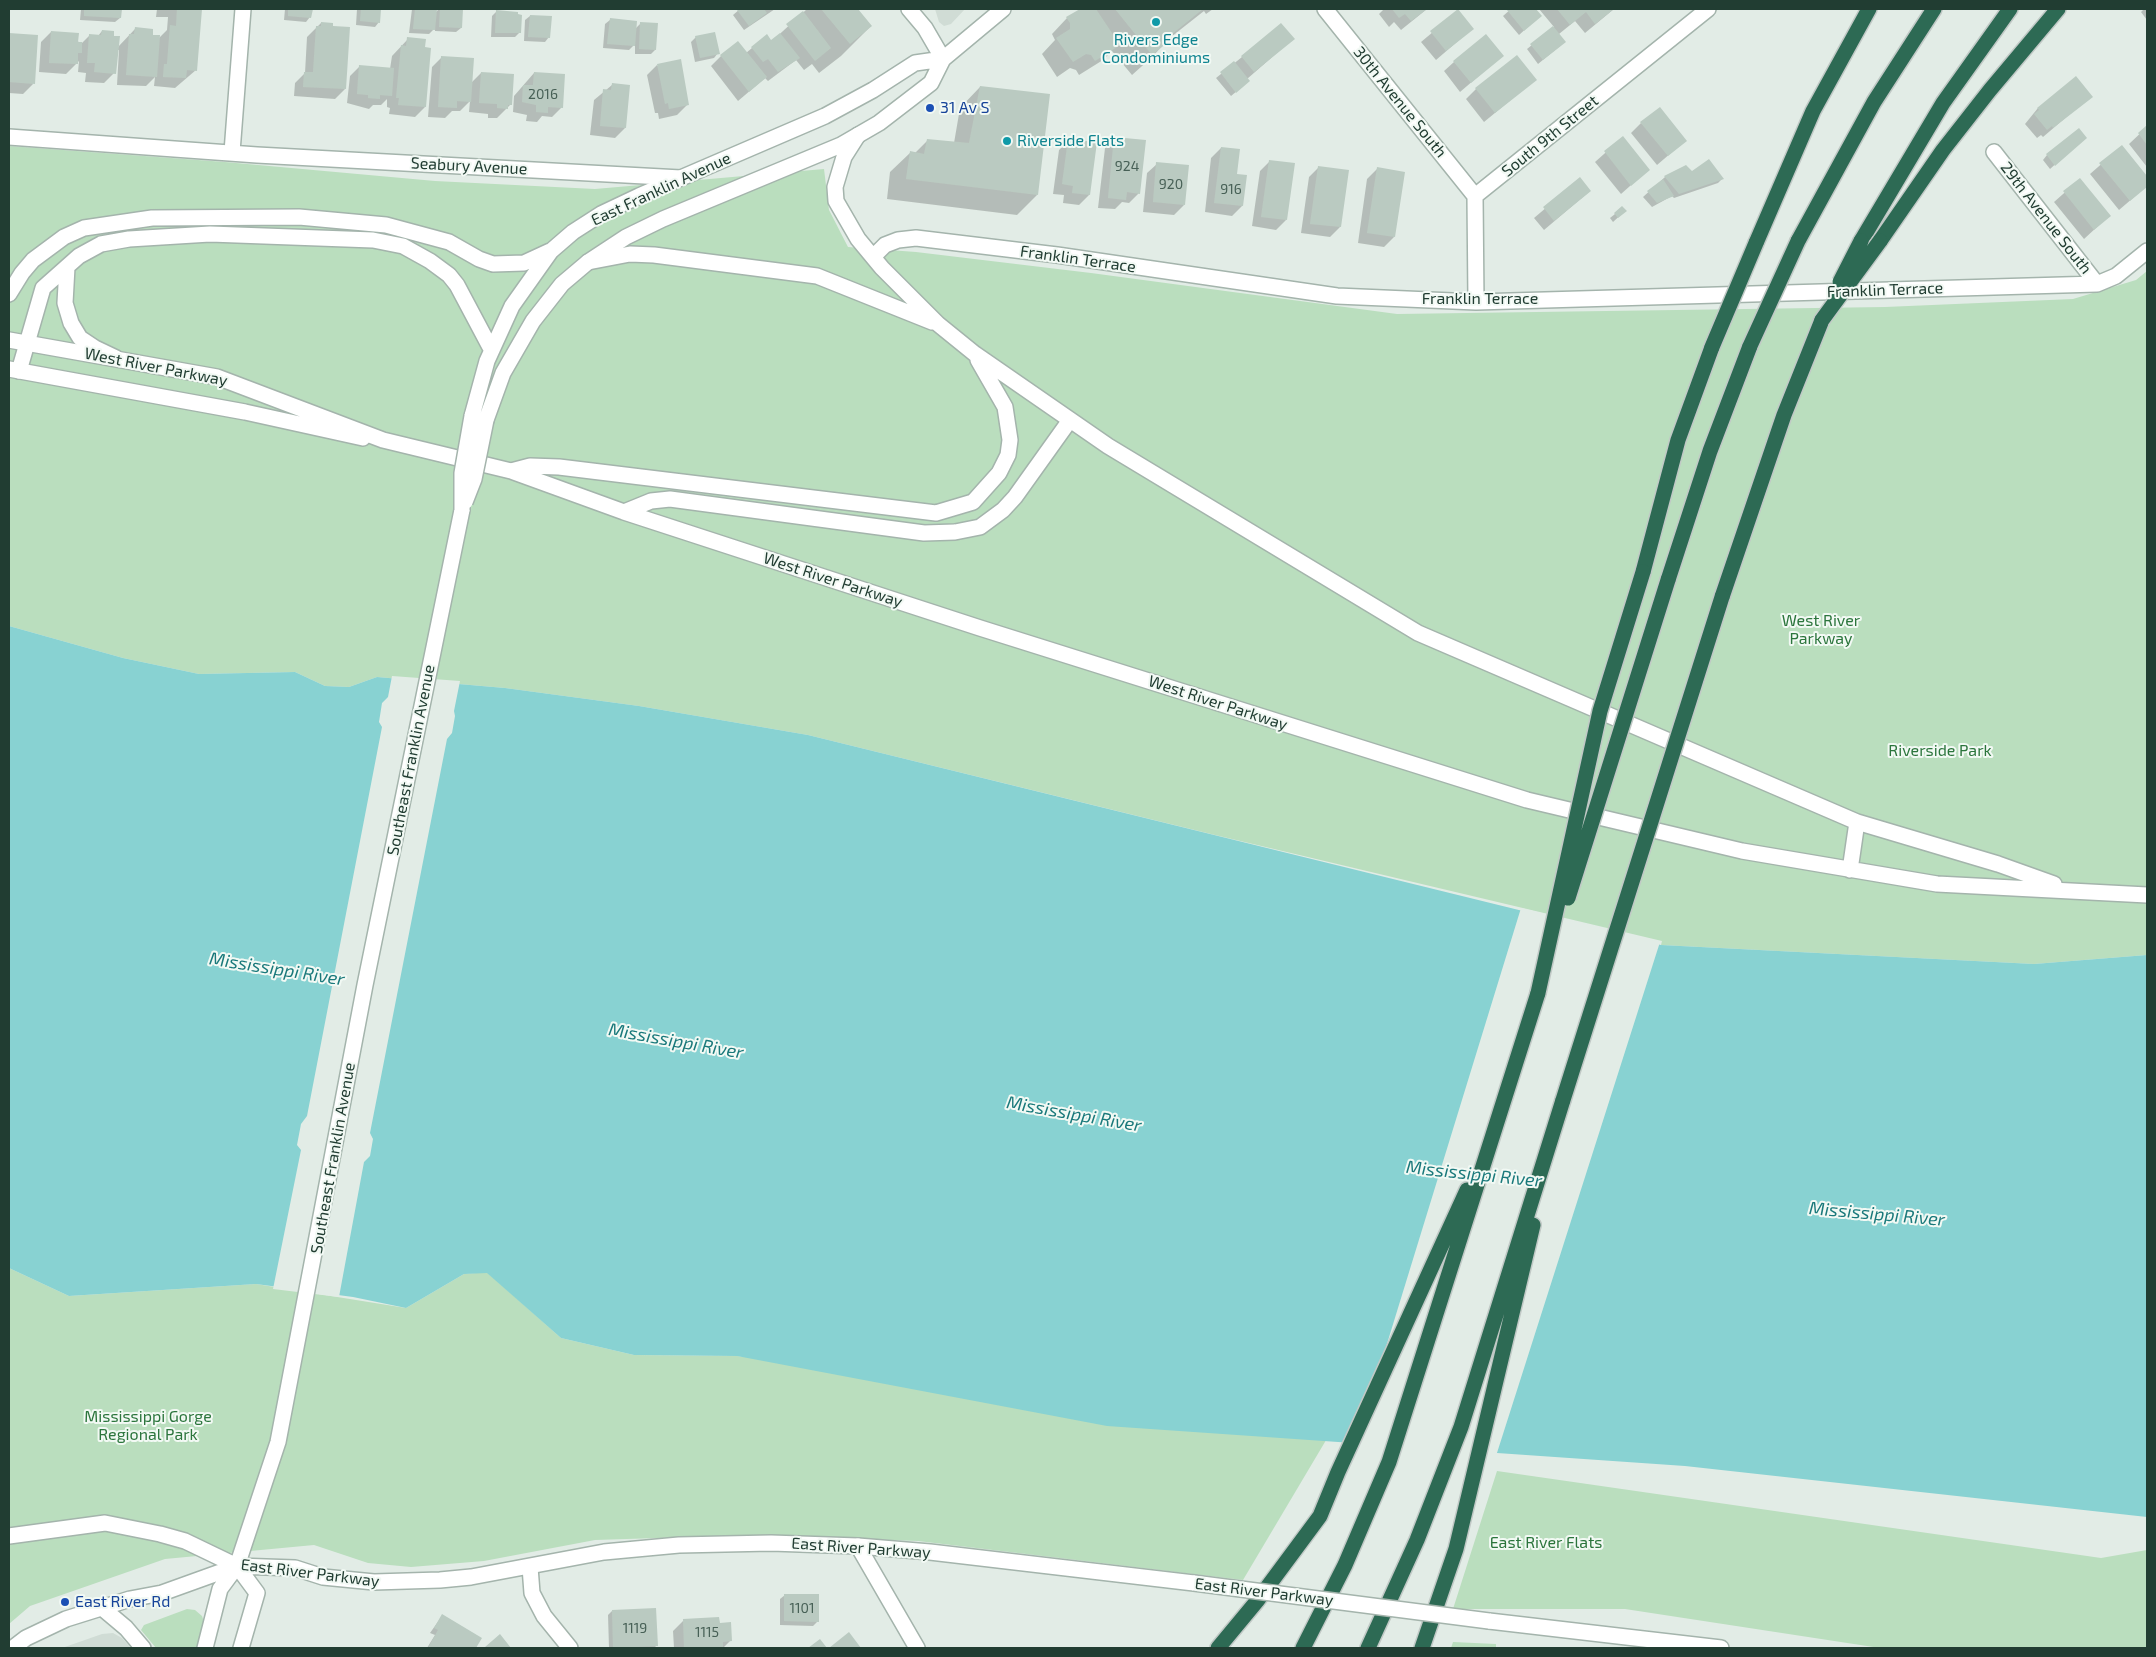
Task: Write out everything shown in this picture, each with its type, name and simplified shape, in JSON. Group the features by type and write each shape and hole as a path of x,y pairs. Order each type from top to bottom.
{"highway":[{"path":"1538,993 1600,711 1642,572 1678,440 1712,347 1813,111 1869,9"},
{"path":"1303,1648 1362,1526 1403,1421 1668,580 1710,451 1750,346 1798,241 1874,102 1934,9"},
{"path":"1368,1648 1417,1540 1461,1427 1722,597 1766,466 1810,346 1861,241 1943,103 2010,9"},
{"path":"1822,320 1943,150 1990,90 2058,9"},
{"path":"1422,1648 1456,1549 1564,1100"},
{"path":"1218,1648 1262,1594 1320,1516 1338,1472 1494,1132"}],"street":[{"path":"9,138 232,152 243,9"},
{"path":"909,9 925,28 943,59"},
{"name":"East Franklin Avenue","path":"479,418 533,321 562,284 588,262 626,237 662,219 841,145 858,135 905,105 931,83 943,59 1003,9"},
{"name":"30th Avenue South","path":"1325,9 1475,196"},
{"name":"South 9th Street","path":"1475,196 1708,9"},
{"name":"East Franklin Avenue","path":"479,418 491,349 514,303 551,251 573,232 601,214 825,116 873,90 915,63 943,59"},
{"name":"West River Parkway","path":"858,135 844,157 838,174 836,201 858,239 938,324 975,354 1108,446 1418,633 1857,822 1998,864 2070,889"},
{"name":"Seabury Avenue","path":"232,152 682,178"},
{"name":"29th Avenue South","path":"1994,152 2097,284"},
{"path":"1475,196 1476,302"},
{"path":"9,294 33,260 64,236 84,228 152,218 298,217 386,225 449,242 479,259 493,264 524,263 551,251"},
{"path":"14,370 26,343 43,288 79,256 101,244 128,239 210,234 373,240 403,246 430,261 449,275 457,285 491,349"},
{"name":"Franklin Terrace","path":"873,257 885,245 898,240 916,238 1057,255 1337,296 1476,302 2097,284"},
{"path":"2097,284 2116,276 2147,251"},
{"name":"West River Parkway","path":"588,262 630,254 654,255 817,276 938,324"},
{"path":"67,267 65,304 71,323 80,338 94,348 116,358"},
{"name":"West River Parkway","path":"9,340 217,377 383,440 511,471 624,512 980,628 1527,800 1742,851 1937,884 2070,889 2147,895"},
{"path":"511,471 530,466 559,467 936,513 973,502 985,492 999,473 1008,455 1010,440 1005,407 975,354"},
{"name":"West River Parkway","path":"14,370 245,412 351,437 383,440"},
{"name":"Southeast Franklin Avenue","path":"205,1648 220,1589 237,1566 278,1442 365,985 462,510 462,473 479,418"},
{"path":"624,512 651,501 670,499 924,533 955,532 980,527 1003,510 1015,497 1070,420"},
{"path":"1850,870 1857,822"},
{"name":"East River Parkway","path":"9,1536 104,1523 185,1541 237,1566 296,1568 323,1577 353,1581 414,1582 496,1573 604,1552 679,1545 771,1543 858,1546 1194,1583 1489,1621 1721,1648"},
{"path":"858,1546 917,1648"},
{"path":"12,1648 48,1626 101,1607 162,1593 237,1566 257,1594 242,1648"},
{"path":"530,1567 532,1593 544,1616 570,1648"},
{"path":"101,1607 126,1628 143,1648"}],"shaded area":[{"path":"935,9 965,9 951,24 944,26 939,22"},
{"path":"113,1633 122,1638 131,1648 62,1648 102,1634"}],"green space":[{"name":"West River Parkway","path":"9,146 225,162 435,181 595,189 824,169 829,210 848,247 916,252 1091,273 1397,314 1885,307 2073,299 2136,280 2147,271 2147,955 2034,964 1661,945 1662,941 1215,835 808,735 639,706 505,688 377,677 349,687 325,686 295,672 199,674 123,658 9,626"},
{"name":"Mississippi Gorge Regional Park","path":"9,1268 69,1296 256,1284 406,1308 464,1274 487,1272 561,1338 634,1355 737,1356 1338,1420 1243,1580 918,1541 753,1535 595,1540 484,1561 411,1567 368,1563 314,1545 165,1559 30,1606 9,1624"},
{"name":"East River Flats","path":"1497,1471 2101,1558 2147,1550 2147,1648 1880,1648 1625,1609 1453,1609"},
{"path":"187,1609 195,1610 202,1616 205,1625 199,1648 156,1648 141,1630 144,1625"},
{"path":"1453,1642 1496,1644 1496,1648 1451,1648"}],"water":[{"name":"Mississippi River","path":"9,626 123,658 199,674 295,672 325,686 349,687 377,677 505,688 639,706 808,735 1661,945 2034,964 2147,955 2147,1517 1685,1466 1107,1426 737,1356 634,1355 561,1338 487,1273 464,1274 406,1308 353,1297 256,1284 69,1296 9,1268"}],"pier":[{"path":"392,676 460,681 452,733 447,739 370,1133 373,1139 370,1156 364,1162 339,1297 273,1289 301,1150 297,1145 301,1124 307,1116 382,727 379,722 382,703 388,697"},
{"path":"1521,908 1660,942 1496,1456 1346,1445 1378,1373"}],"building":[{"path":"84,9 122,9 121,18 84,16"},
{"path":"177,9 202,9 197,71 187,70 186,78 163,77 164,64 167,64 170,25 176,26"},
{"path":"288,9 313,9 311,18 288,16"},
{"path":"361,9 381,9 380,23 360,21"},
{"path":"415,9 437,9 435,30 413,29"},
{"path":"440,9 463,9 462,28 439,27"},
{"path":"738,9 764,9 767,13 749,26"},
{"path":"821,9 858,9 872,26 850,44"},
{"path":"1080,9 1096,9 1120,45 1095,61 1091,55 1086,54 1073,62 1056,38 1070,29 1070,23 1066,17"},
{"name":"Rivers Edge Condominiums","path":"1115,9 1203,9 1171,35 1173,38 1152,55"},
{"path":"1392,9 1427,9 1411,21 1405,14 1399,18"},
{"path":"1458,9 1474,29 1446,51 1430,31"},
{"path":"1536,9 1542,16 1524,31 1507,10"},
{"path":"1557,9 1614,9 1595,24 1586,12 1570,25"},
{"path":"496,10 518,12 518,14 522,15 521,33 495,33"},
{"path":"803,11 831,48 815,61 786,24"},
{"path":"530,15 552,16 550,38 528,37"},
{"path":"610,18 637,21 635,46 607,44"},
{"path":"321,22 333,23 333,26 350,27 346,89 303,87 304,72 313,72 316,26 321,26"},
{"path":"640,22 658,23 656,50 639,49"},
{"path":"1281,23 1295,39 1254,72 1241,56"},
{"path":"1553,26 1566,42 1543,60 1530,44"},
{"path":"135,27 153,29 153,35 160,35 157,77 126,75 129,34 134,34"},
{"path":"102,30 114,31 114,36 120,36 116,74 94,72 95,63 87,63 89,34 101,35"},
{"path":"51,31 79,33 78,42 82,42 82,53 78,53 78,64 49,63"},
{"path":"715,32 720,54 700,58 695,36"},
{"path":"9,33 38,35 35,84 9,82"},
{"path":"780,33 800,58 778,72 768,59 763,62 751,47 767,34 771,40"},
{"path":"1486,34 1504,56 1471,83 1453,61"},
{"path":"407,37 426,39 425,47 431,48 426,107 398,105 399,98 396,98 401,45 406,46"},
{"path":"738,41 767,77 749,92 720,55"},
{"path":"1517,55 1537,80 1495,113 1475,88"},
{"path":"441,56 474,58 471,102 457,101 457,108 438,107"},
{"path":"681,59 689,105 669,109 668,103 665,104 657,64"},
{"path":"1234,61 1250,81 1236,93 1220,72"},
{"path":"359,65 394,68 392,96 380,95 380,99 368,98 368,95 357,94"},
{"path":"481,72 514,74 512,105 508,105 508,109 497,108 497,104 479,103"},
{"path":"534,72 565,74 563,108 548,107 548,113 536,112 536,105 522,102 523,85 533,85"},
{"path":"2076,76 2093,97 2053,128 2052,126 2047,130 2034,114 2039,110 2037,108"},
{"path":"612,83 630,85 626,128 600,126 603,89 611,90"},
{"name":"Riverside Flats","path":"980,86 1050,94 1038,195 906,179 910,151 924,154 927,139 969,143"},
{"path":"1660,107 1687,141 1668,156 1640,122"},
{"path":"2147,125 2147,145 2138,133"},
{"path":"2079,128 2087,138 2055,166 2046,154"},
{"path":"1623,136 1650,170 1631,186 1604,151"},
{"path":"1114,137 1146,140 1140,194 1127,192 1126,200 1108,198"},
{"path":"1068,139 1097,142 1090,195 1072,193 1073,186 1062,184"},
{"path":"2122,145 2147,176 2147,187 2130,201 2099,163"},
{"path":"1221,147 1240,149 1237,174 1247,175 1243,206 1214,203"},
{"path":"1709,159 1724,179 1679,194 1664,176 1686,165 1692,171"},
{"path":"1269,160 1295,163 1287,220 1261,217"},
{"path":"1156,162 1189,165 1185,205 1153,202"},
{"path":"1318,166 1349,170 1341,227 1310,224"},
{"path":"1377,167 1405,172 1395,237 1367,233"},
{"path":"1580,177 1591,191 1554,221 1543,207"},
{"path":"2080,178 2111,216 2094,230 2063,191"},
{"path":"1663,179 1674,196 1657,203 1647,191"},
{"path":"1622,206 1627,211 1618,218 1614,213"},
{"path":"784,1594 819,1594 819,1622 784,1621"},
{"path":"656,1608 658,1646 613,1648 612,1610"},
{"path":"442,1614 482,1638 476,1648 428,1648 438,1630 434,1628"},
{"path":"719,1617 720,1623 731,1622 732,1641 723,1642 723,1648 684,1648 683,1619"},
{"path":"849,1632 861,1648 829,1648"},
{"path":"500,1634 511,1648 485,1647"},
{"path":"820,1639 827,1648 808,1648"}],"place":[{"name":"Rivers Edge Condominiums","path":"1156,22"},
{"name":"31 Av S","path":"930,108"},
{"name":"Riverside Flats","path":"1007,141"},
{"name":"East River Rd","path":"65,1602"}],"park label":[{"name":"Riverside Park","path":"1940,751"}]}
